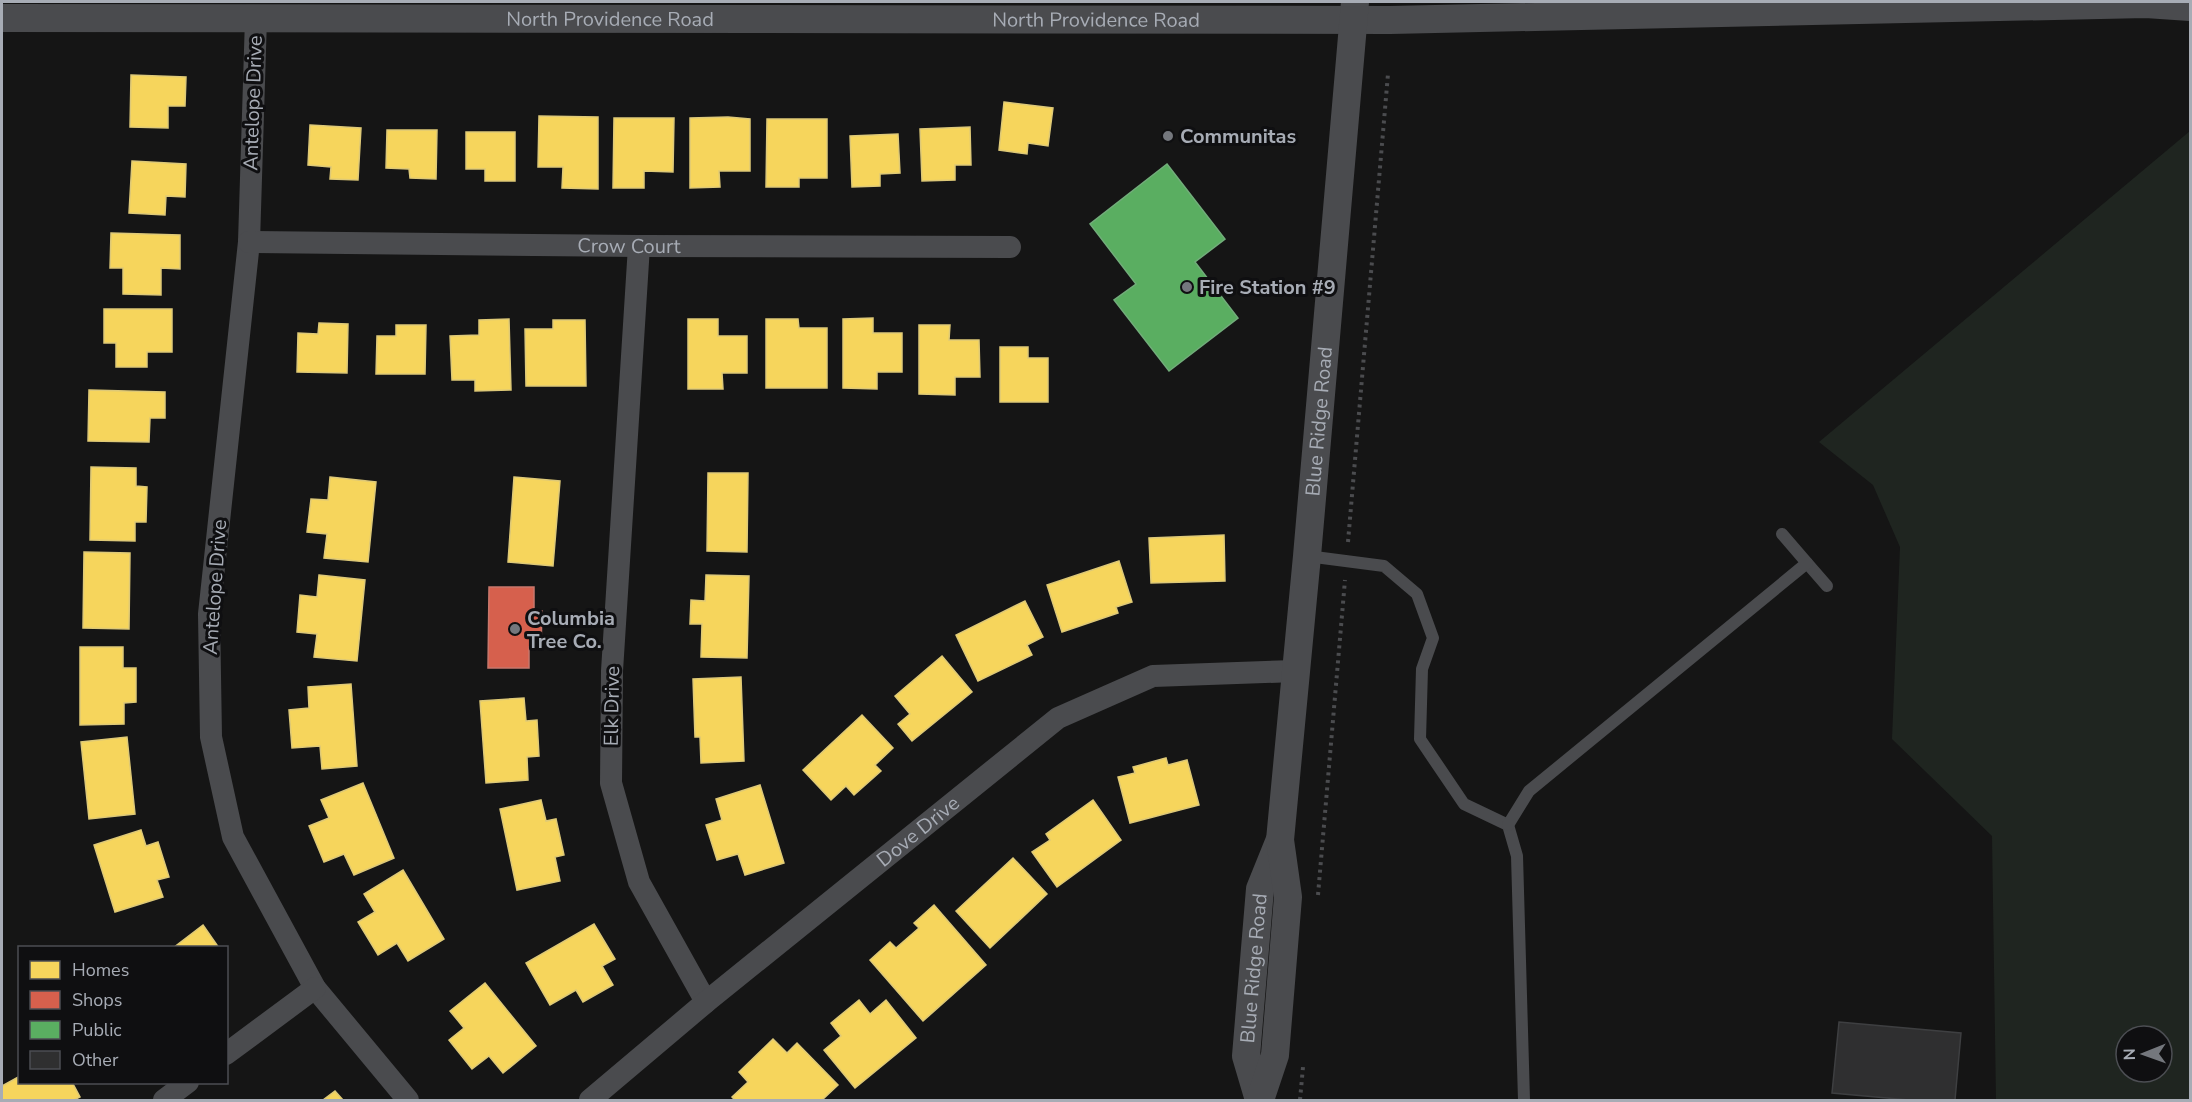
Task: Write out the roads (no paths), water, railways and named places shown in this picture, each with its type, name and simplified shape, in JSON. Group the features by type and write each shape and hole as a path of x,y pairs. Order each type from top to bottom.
{"street":[{"name":"North Providence Road","path":"2,18 256,18 476,10 1354,11 2146,4 2190,7"},
{"name":"Blue Ridge Road","path":"1260,1101 1275,1055 1288,897 1280,840 1354,11"},
{"name":"Antelope Drive","path":"256,18 249,242 209,614 211,737 233,837 315,988 408,1101"},
{"name":"Crow Court","path":"249,242 1010,247"},
{"name":"Elk Drive","path":"639,246 612,670 610,783 639,882 706,1002"},
{"name":"Dove Drive","path":"590,1101 706,1002 1058,718 1153,676 1295,670"},
{"path":"228,1053 315,988"},
{"path":"164,1101 187,1084"}],"lane":[{"path":"1782,534 1827,586"},
{"path":"1307,556 1384,566 1417,594 1433,638 1422,669 1420,739 1464,804 1508,825"},
{"path":"1524,1101 1517,856 1508,825 1529,791 1807,563"}],"place":[{"name":"Communitas","path":"1168,136"},
{"name":"Fire Station #9","path":"1187,287"},
{"name":"Columbia Tree Co.","path":"515,629"}]}
